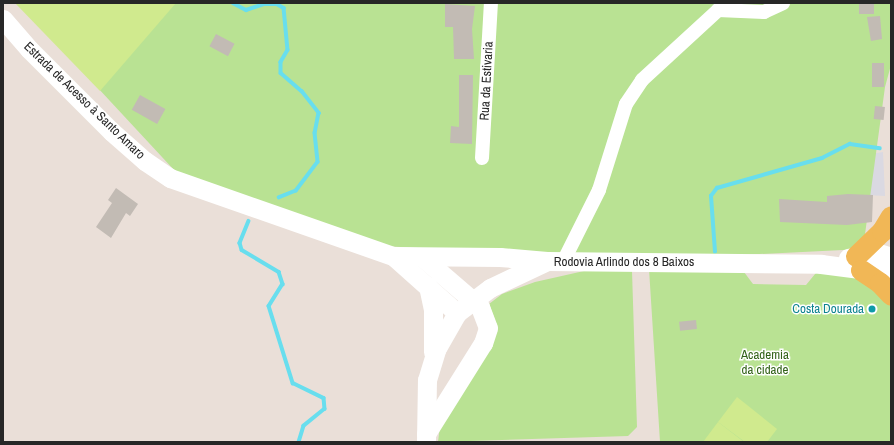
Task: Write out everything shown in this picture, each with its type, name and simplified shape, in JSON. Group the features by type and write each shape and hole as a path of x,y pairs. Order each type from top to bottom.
{"main road":[{"name":"Estrada de Acesso à Santo Amaro","path":"3,19 29,49 145,161 170,178 259,211 393,256"},
{"path":"891,216 882,232 858,263 880,283 891,296"},
{"name":"Rodovia Arlindo dos 8 Baixos","path":"425,439 425,394 434,357 457,313 472,299 556,261 821,264 858,263 879,253 891,256"},
{"path":"393,256 422,258 500,257 556,261"},
{"path":"393,256 457,313"},
{"path":"422,258 472,299 486,317 486,336 425,439"},
{"name":"Rodovia Arlindo dos 8 Baixos","path":"858,263 879,272 891,267"},
{"path":"428,286 433,309 434,357"}],"street":[{"name":"Rua da Estivaria","path":"482,158 491,3"},
{"path":"556,261 598,190 626,104 642,80 718,10 764,12 783,3"}],"shaded area":[{"path":"883,152 885,196 848,194 852,157"}],"green space":[{"path":"15,3 176,3 100,91"},
{"path":"19,3 891,3 891,65 885,87 863,249 636,260 382,246 175,171"},
{"name":"Academia da cidade","path":"741,268 753,284 806,285 820,268 857,274 891,301 891,442 660,442 649,269"},
{"path":"584,271 632,271 637,427 628,436 438,442 440,426 495,320 489,304 502,294 535,282"},
{"path":"737,397 777,429 767,442 745,442 718,422"},
{"path":"718,422 744,442 703,442"}],"building":[{"path":"445,4 475,6 472,29 474,59 454,59 453,27 445,27"},
{"path":"859,4 874,4 874,14 859,14"},
{"path":"880,16 882,39 871,41 867,17"},
{"path":"216,34 235,44 228,56 209,46"},
{"path":"872,63 884,63 884,87 872,87"},
{"path":"459,75 473,75 472,144 450,143 451,126 459,127"},
{"path":"140,95 165,109 157,124 132,110"},
{"path":"875,106 885,107 884,120 874,119"},
{"path":"116,188 138,204 130,216 126,213 111,238 96,227 112,203 108,200"},
{"path":"848,194 873,195 872,222 847,225 780,222 779,199 827,202 827,196"},
{"path":"696,320 697,329 680,331 679,322"}],"waterway":[{"path":"233,3 246,10 264,4 277,4 284,8 288,50 281,62 281,73 302,91 319,113 315,133 318,162 296,191 279,198"},
{"path":"715,252 711,196 717,188 822,158 850,144 880,148"},
{"path":"249,221 240,243 242,250 279,272 283,284 269,306 293,383 324,398 325,409 304,426 299,442"}],"place":[{"name":"Costa Dourada","path":"872,309"}]}
